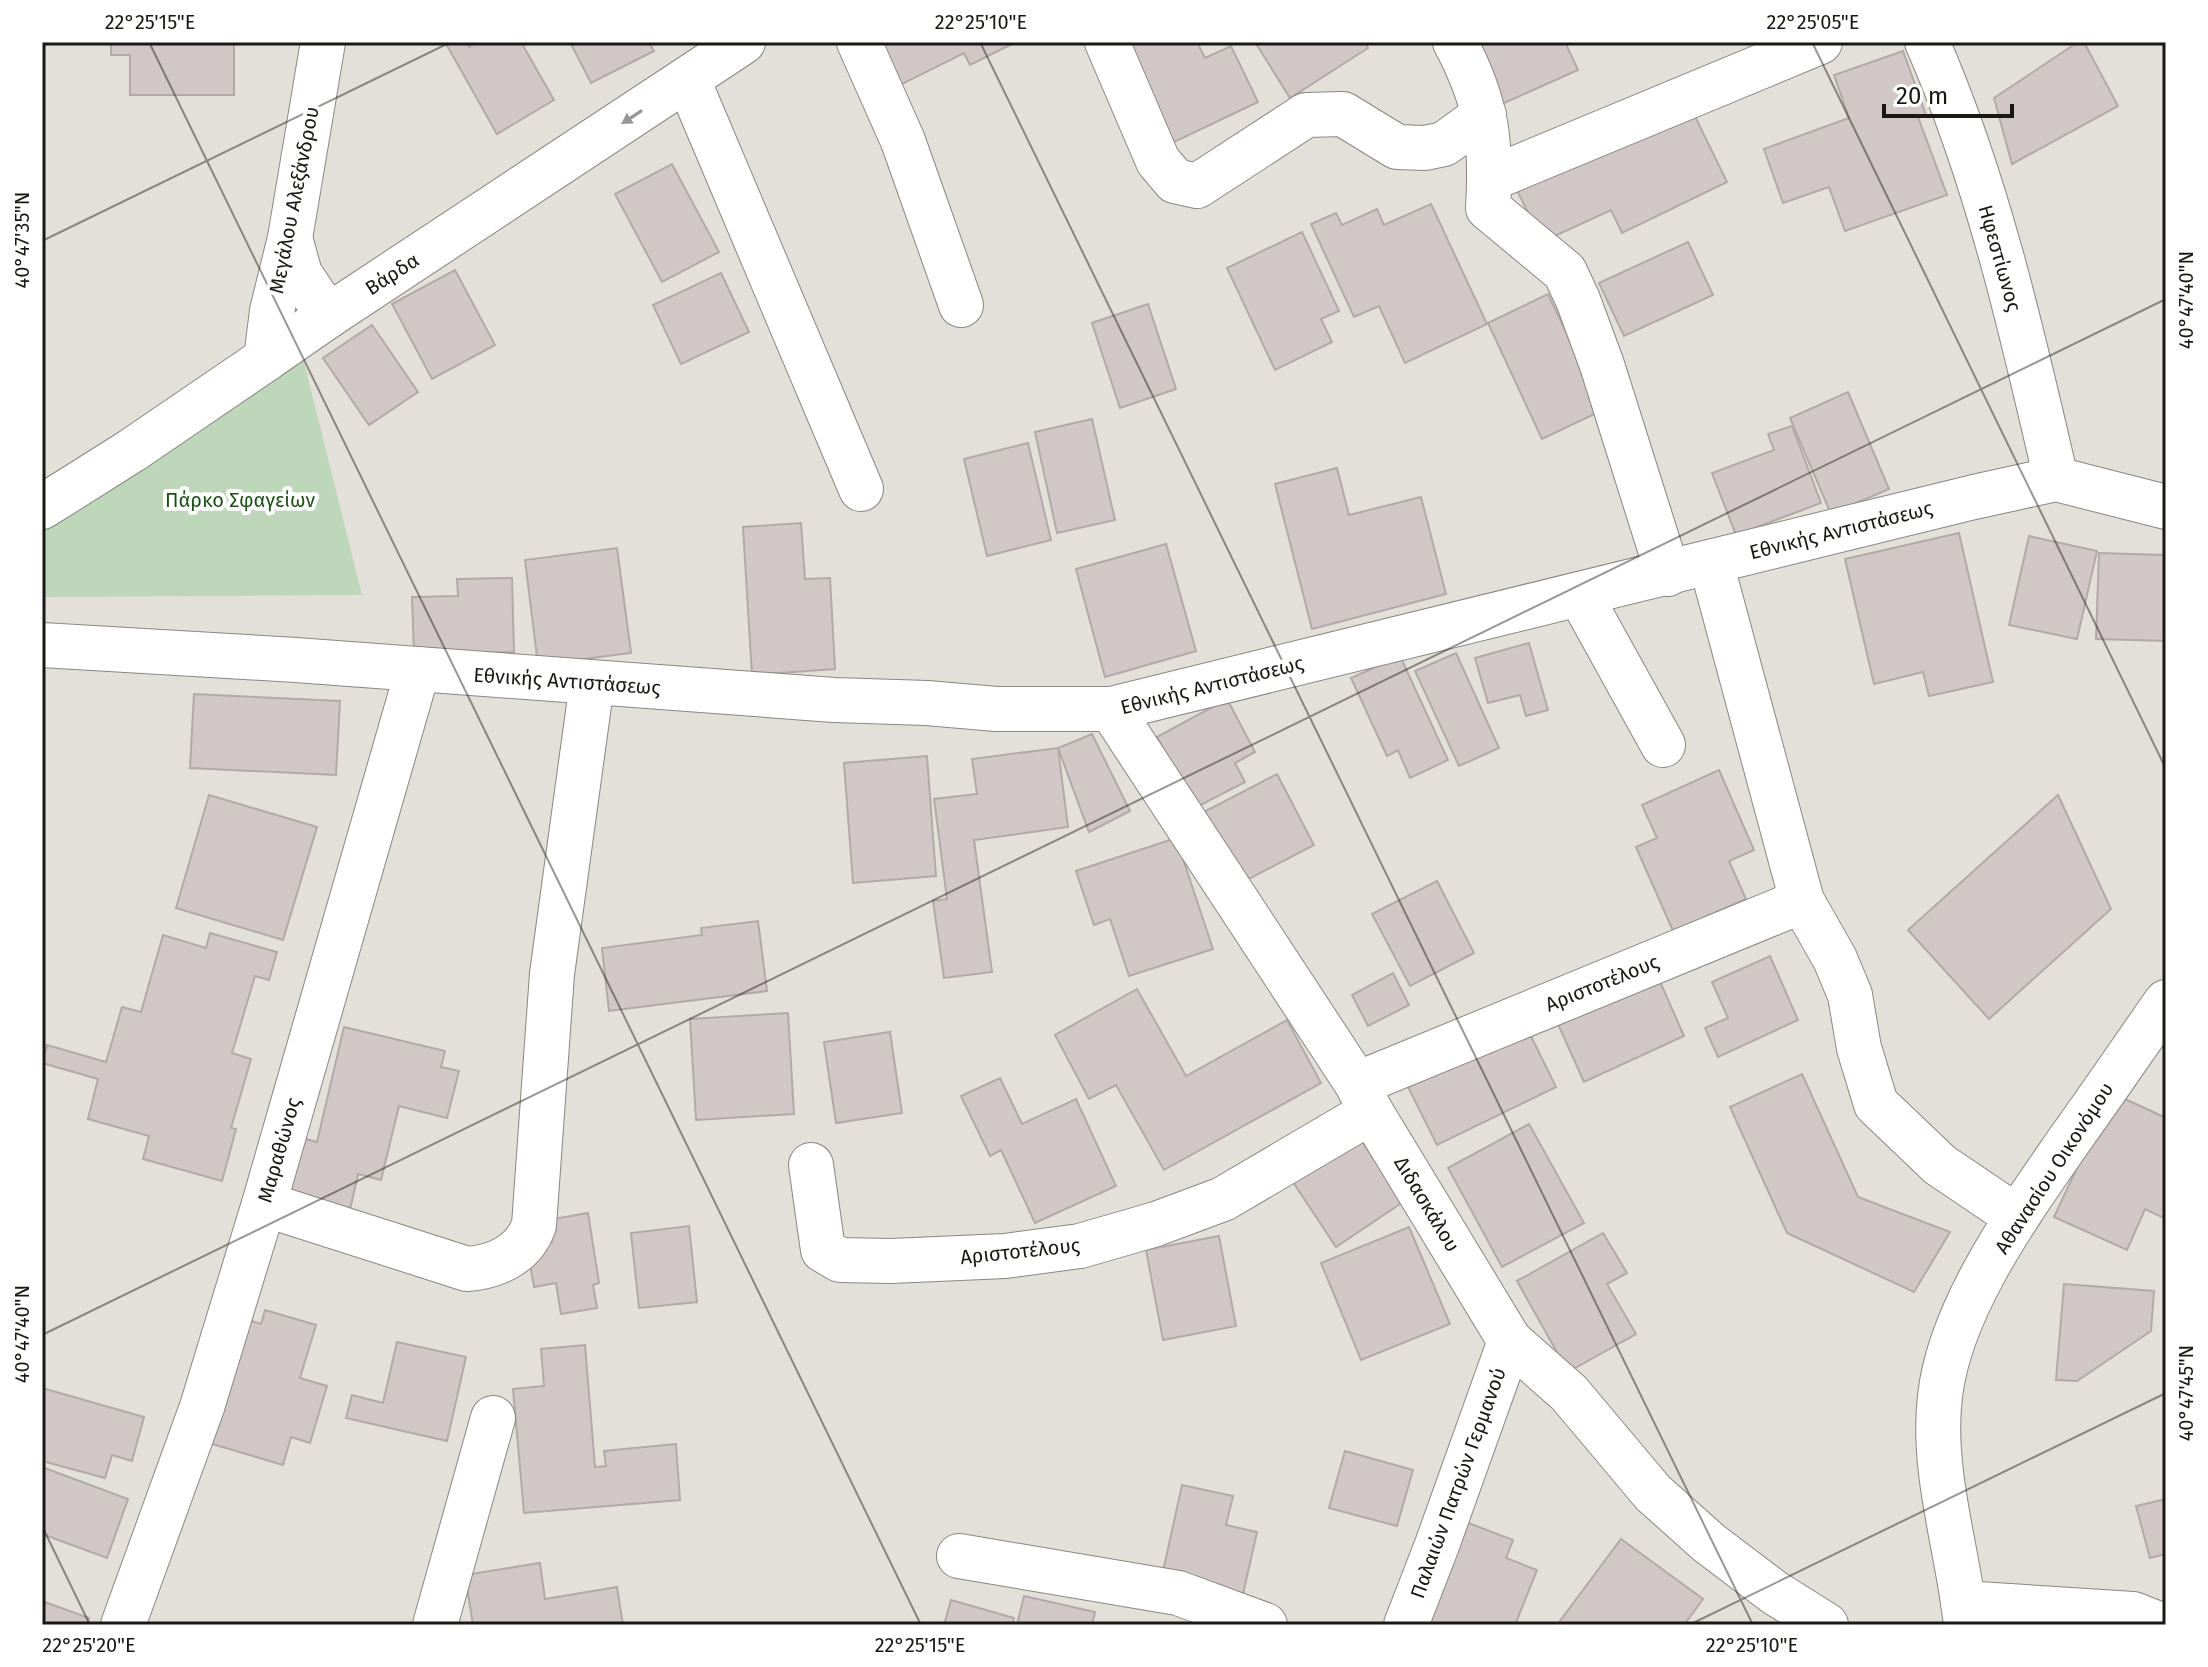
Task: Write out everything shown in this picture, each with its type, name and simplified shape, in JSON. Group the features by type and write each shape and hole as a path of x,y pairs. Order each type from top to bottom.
{"street":[{"name":"Μεγάλου Αλεξάνδρου","path":"266,359 272,311 290,238 323,42"},
{"name":"Βάρδα","path":"42,507 131,451 328,316 743,42"},
{"path":"859,42 903,141 961,305"},
{"path":"1107,42 1158,161 1175,181 1197,186 1306,115 1343,114 1397,147 1425,148 1444,144 1484,115"},
{"path":"1455,42 1475,78 1484,115 1490,151 1488,208 1565,272 1602,365 1668,574"},
{"path":"1490,179 1820,42"},
{"name":"Ηφεστίωνος","path":"1927,42 1966,143 2017,314 2056,479"},
{"path":"688,80 861,489"},
{"path":"290,238 300,274 328,316"},
{"name":"Εθνικής Αντιστάσεως","path":"42,645 996,709 1111,709 2056,479 2166,507"},
{"path":"1711,563 1802,901 1835,959 1850,995 1859,1048 1876,1104 1940,1165 2017,1217"},
{"path":"1580,595 1663,745"},
{"name":"Μαραθώνος","path":"123,1625 202,1407 264,1204 418,669"},
{"path":"264,1204 467,1269 480,1268 508,1257 529,1237 534,1225 552,974 592,683"},
{"name":"Διδασκάλου","path":"1111,709 1364,1098 1510,1341 1569,1393 1653,1493 1709,1543 1775,1593 1826,1625"},
{"name":"Αριστοτέλους","path":"811,1165 823,1250 840,1260 1005,1256 1080,1246 1156,1224 1223,1199 1364,1098 1802,901"},
{"name":"Αθανασίου Οικονόμου","path":"1964,1614 1940,1461 1940,1396 1950,1350 1975,1293 2017,1217 2158,1028"},
{"name":"Παλαιών Πατρών Γερμανού","path":"1406,1625 1510,1341"},
{"path":"435,1625 493,1418"},
{"path":"959,1556 1178,1593 1265,1625"},
{"path":"1964,1614 2133,1614 2161,1625"}],"green space":[{"name":"Πάρκο Σφαγείων","path":"300,346 362,595 42,597 42,513"}],"building":[{"path":"111,42 234,42 234,95 130,95 130,55 111,55"},
{"path":"445,42 466,42 469,47 477,42 521,42 554,100 497,134"},
{"path":"570,42 649,42 654,51 591,83"},
{"path":"879,42 1016,42 970,65 964,53 900,85"},
{"path":"1121,42 1197,42 1205,58 1231,46 1258,102 1170,144"},
{"path":"1255,42 1364,42 1368,48 1290,98"},
{"path":"1475,42 1565,42 1578,70 1502,104"},
{"path":"2078,42 2084,42 2118,106 2012,164 1994,98"},
{"path":"1903,51 1926,115 1918,117 1947,195 1845,231 1829,187 1783,203 1764,149 1849,118 1834,75"},
{"path":"1686,98 1727,182 1622,233 1611,210 1542,242 1515,186"},
{"path":"672,164 719,252 662,282 615,194"},
{"path":"1431,204 1487,324 1405,363 1379,306 1354,317 1311,224 1336,213 1342,225 1377,209 1384,225"},
{"path":"1302,232 1339,311 1321,319 1332,342 1275,370 1227,268"},
{"path":"1688,242 1713,295 1624,336 1599,283"},
{"path":"455,270 495,345 432,379 392,304"},
{"path":"721,273 749,332 681,364 653,305"},
{"path":"1548,294 1603,410 1542,439 1488,323"},
{"path":"1148,304 1176,389 1120,408 1092,323"},
{"path":"372,325 418,392 369,425 323,358"},
{"path":"1848,392 1889,489 1831,514 1790,418"},
{"path":"1092,419 1115,520 1057,533 1035,432"},
{"path":"1792,426 1821,503 1736,535 1712,473 1774,450 1768,434"},
{"path":"1028,443 1051,540 987,556 964,459"},
{"path":"1337,468 1349,515 1421,497 1446,594 1312,629 1275,484"},
{"path":"801,523 805,579 830,578 835,669 752,675 743,527"},
{"path":"1959,533 1993,682 1929,696 1923,672 1874,684 1845,559"},
{"path":"2029,536 2097,551 2077,639 2009,625"},
{"path":"1166,544 1196,651 1105,677 1076,569"},
{"path":"617,548 631,653 538,665 525,560"},
{"path":"2099,553 2166,555 2166,641 2096,639"},
{"path":"512,578 514,652 414,655 412,597 458,596 457,579"},
{"path":"1529,643 1548,710 1526,716 1520,695 1488,703 1475,658"},
{"path":"1456,653 1499,748 1459,766 1415,671"},
{"path":"1400,656 1448,760 1410,778 1398,750 1387,756 1351,678"},
{"path":"194,694 340,701 336,775 190,768"},
{"path":"1227,699 1255,752 1235,763 1245,782 1195,808 1157,737"},
{"path":"1092,734 1130,811 1089,832 1058,748"},
{"path":"1058,748 1068,827 974,840 992,972 944,978 933,901 947,899 934,799 977,794 972,759"},
{"path":"927,756 936,876 853,883 844,763"},
{"path":"1719,770 1754,850 1729,861 1746,899 1673,931 1636,847 1657,838 1642,805"},
{"path":"1277,774 1314,845 1241,883 1204,812"},
{"path":"209,795 317,827 283,940 176,908"},
{"path":"2058,795 2111,909 1989,1019 1908,930"},
{"path":"1176,838 1213,949 1129,976 1110,919 1094,925 1076,871"},
{"path":"1437,881 1474,953 1410,986 1372,914"},
{"path":"758,921 767,991 609,1011 602,948 702,935 701,928"},
{"path":"210,933 277,952 269,980 255,976 232,1053 251,1059 231,1128 236,1129 222,1181 143,1159 149,1136 88,1119 98,1079 42,1063 47,1045 106,1062 122,1007 141,1012 163,935 206,948"},
{"path":"1770,956 1798,1020 1718,1057 1705,1028 1728,1018 1712,982"},
{"path":"1393,973 1409,1005 1368,1026 1352,995"},
{"path":"1658,977 1684,1036 1584,1082 1557,1022"},
{"path":"1137,989 1186,1076 1287,1020 1321,1083 1164,1170 1116,1085 1089,1099 1055,1035"},
{"path":"788,1013 794,1114 696,1120 690,1019"},
{"path":"344,1027 445,1051 441,1067 459,1071 447,1118 399,1106 381,1180 358,1174 348,1219 270,1200 287,1134 317,1142"},
{"path":"1527,1028 1556,1087 1437,1145 1408,1087"},
{"path":"890,1032 902,1113 836,1123 824,1042"},
{"path":"1802,1074 1858,1197 1950,1232 1914,1292 1787,1233 1730,1107"},
{"path":"1000,1078 1022,1124 1076,1099 1116,1186 1035,1223 1001,1150 990,1156 961,1096"},
{"path":"2112,1093 2166,1118 2166,1219 2145,1209 2127,1250 2054,1217"},
{"path":"1529,1124 1584,1223 1502,1267 1448,1168"},
{"path":"1359,1137 1403,1202 1336,1247 1293,1182"},
{"path":"588,1213 599,1283 593,1285 597,1308 561,1314 556,1283 534,1287 527,1246 552,1242 548,1220"},
{"path":"689,1226 697,1302 639,1308 631,1233"},
{"path":"1409,1227 1450,1324 1361,1360 1321,1263"},
{"path":"1603,1233 1627,1273 1607,1284 1636,1334 1568,1372 1517,1281"},
{"path":"1219,1236 1236,1326 1163,1340 1146,1250"},
{"path":"2064,1284 2154,1291 2151,1331 2077,1381 2056,1380"},
{"path":"265,1310 316,1325 300,1378 327,1386 310,1443 291,1437 283,1465 199,1440 236,1316 261,1324"},
{"path":"397,1342 466,1357 447,1441 346,1418 352,1395 383,1403"},
{"path":"585,1345 595,1467 606,1466 604,1451 676,1444 680,1500 524,1513 513,1389 544,1386 541,1349"},
{"path":"42,1388 144,1417 132,1461 112,1455 105,1478 42,1461"},
{"path":"1345,1451 1413,1470 1397,1526 1329,1508"},
{"path":"42,1467 128,1499 107,1558 42,1534"},
{"path":"1182,1485 1233,1496 1226,1525 1257,1532 1243,1594 1162,1576"},
{"path":"2166,1499 2166,1554 2150,1558 2136,1506"},
{"path":"1466,1522 1513,1540 1506,1558 1537,1570 1515,1625 1427,1625"},
{"path":"1621,1539 1703,1599 1684,1625 1557,1625"},
{"path":"540,1563 545,1599 617,1587 623,1625 473,1625 465,1575"},
{"path":"1024,1596 1095,1612 1092,1625 1017,1625"},
{"path":"951,1600 1014,1618 1012,1625 944,1625"},
{"path":"42,1601 89,1618 87,1625 42,1625"}]}
